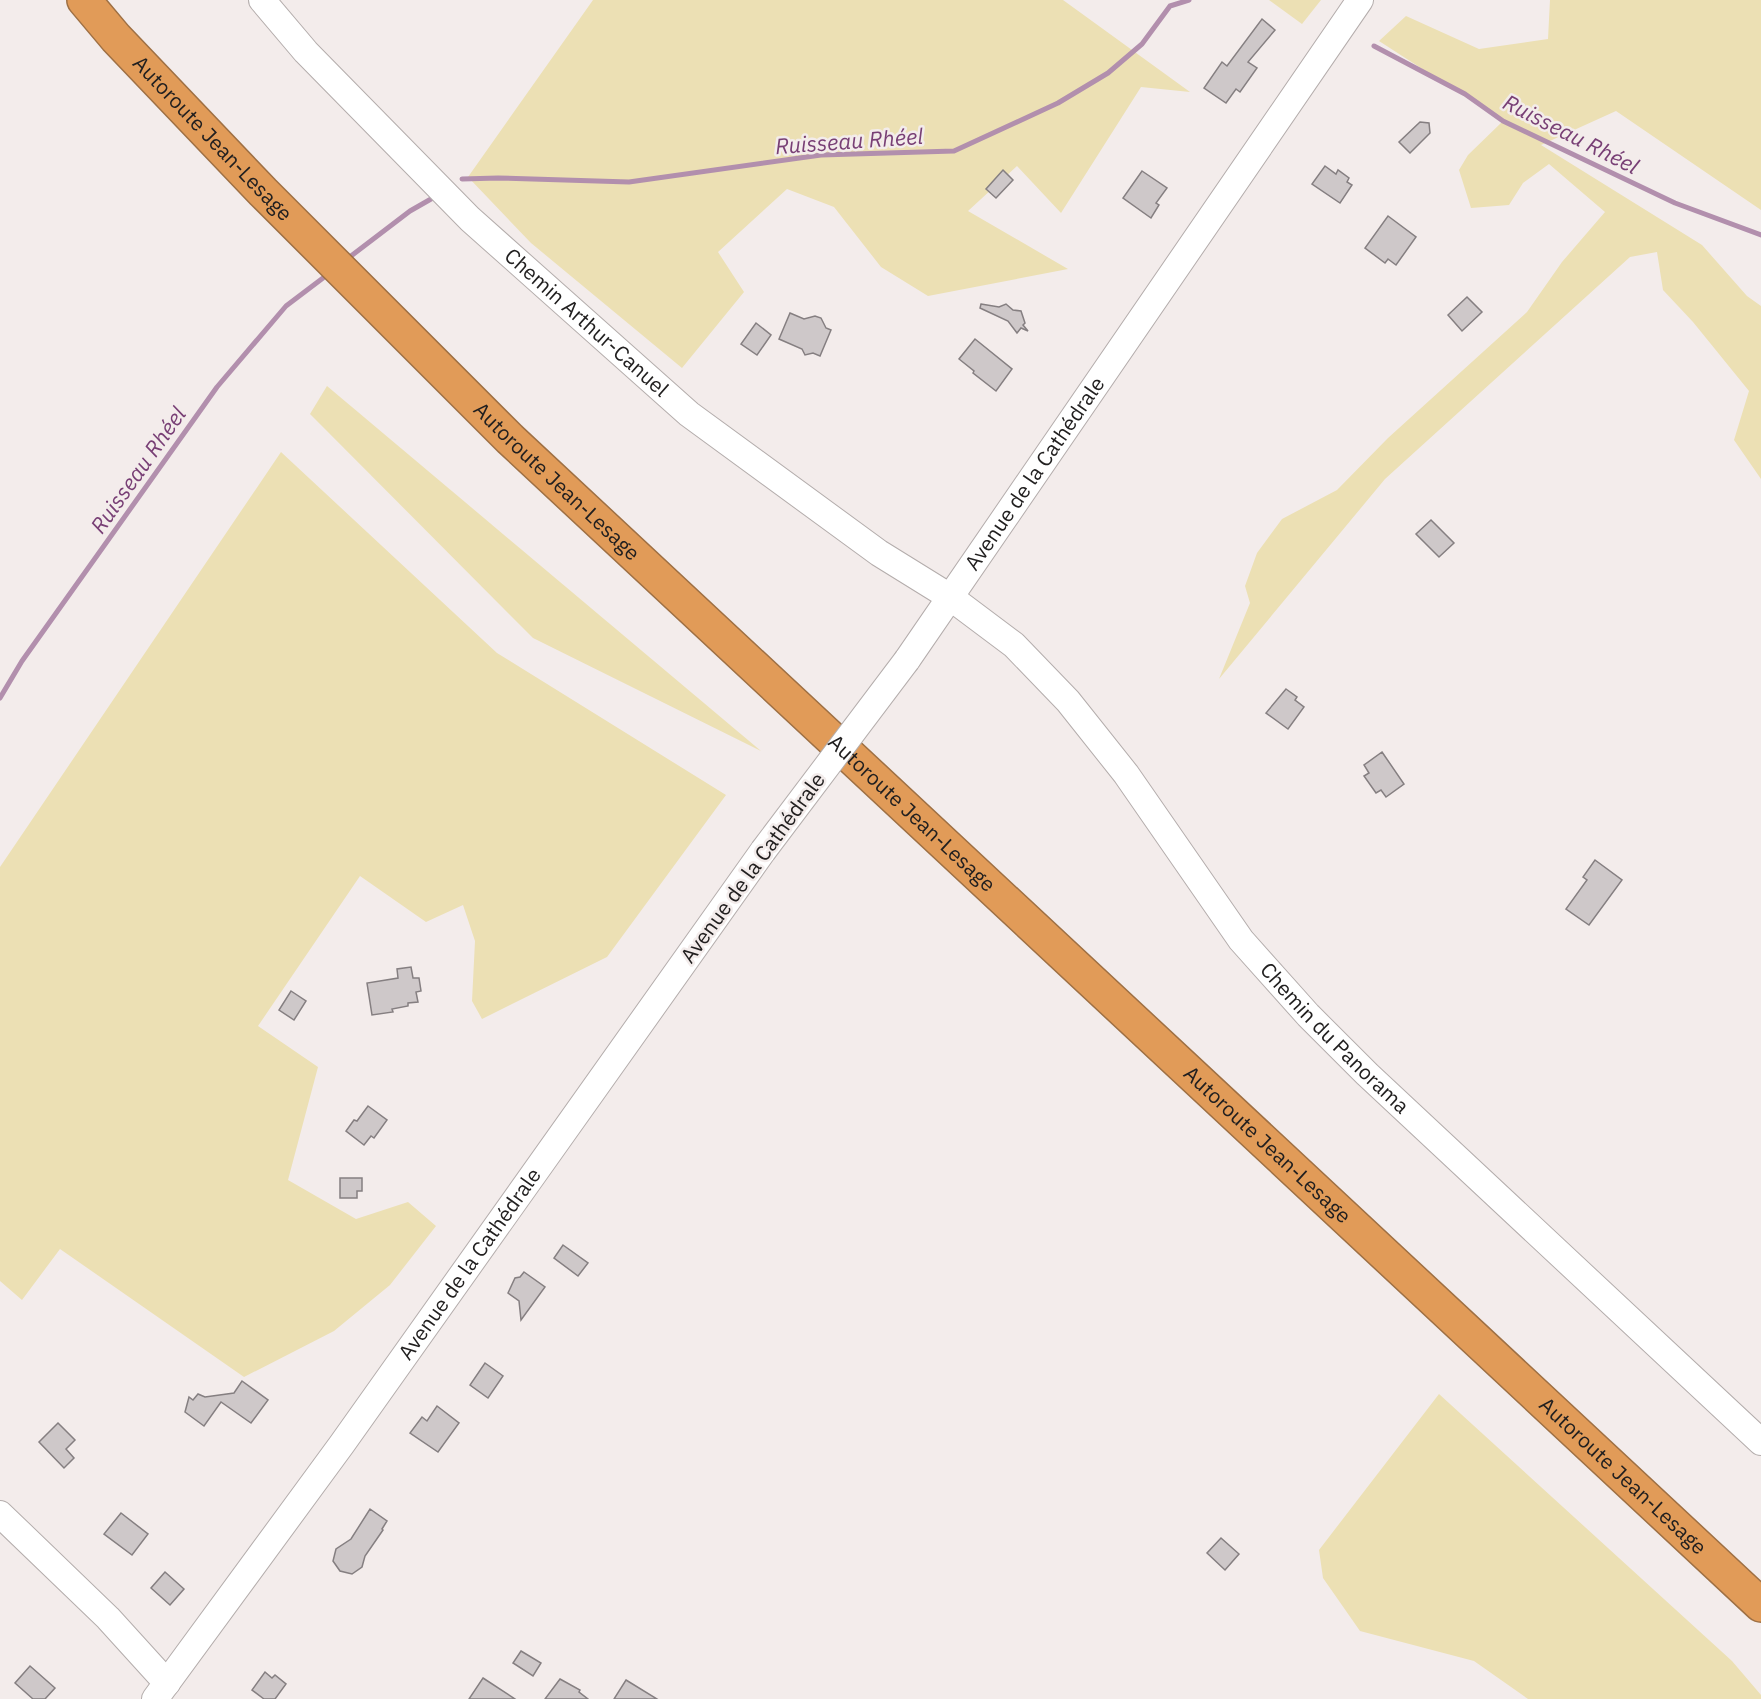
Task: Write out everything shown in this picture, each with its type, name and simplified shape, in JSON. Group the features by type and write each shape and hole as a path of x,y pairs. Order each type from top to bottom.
{"highway":[{"name":"Autoroute Jean-Lesage","path":"84,0 116,38 263,192 510,439 1761,1605"}],"street":[{"name":"Chemin Arthur-Canuel","path":"262,0 306,52 470,219 689,414 879,553 950,597"},
{"name":"Avenue de la Cathédrale","path":"161,1691 342,1444 763,851 908,660 1360,0"},
{"name":"Chemin du Panorama","path":"950,597 1014,645 1068,701 1126,774 1241,940 1308,1015 1367,1074 1761,1443"},
{"path":"0,1514 108,1618 161,1691"}],"shaded area":[{"path":"593,0 1063,0 1190,92 1141,87 1061,213 1017,166 968,211 1068,269 928,296 881,267 834,207 787,189 718,252 744,292 682,368 531,243 468,177"},
{"path":"1269,0 1321,0 1302,24"},
{"path":"1550,0 1761,0 1761,210 1616,111 1541,145 1702,245 1747,296 1761,306 1761,479 1734,440 1749,391 1693,322 1663,290 1657,252 1630,257 1385,479 1219,679 1250,603 1245,586 1257,553 1282,519 1337,490 1388,438 1527,312 1562,262 1605,212 1549,164 1523,183 1509,205 1471,208 1459,170 1468,155 1503,121 1379,41 1406,16 1479,49 1548,39"},
{"path":"327,386 761,751 533,638 310,414"},
{"path":"281,452 497,653 726,795 607,957 482,1019 472,1001 475,941 463,905 426,922 360,876 258,1026 318,1067 288,1180 356,1219 408,1202 436,1226 390,1285 334,1331 244,1377 60,1249 22,1300 0,1281 0,867"},
{"path":"1439,1394 1732,1661 1761,1695 1761,1699 1528,1699 1474,1661 1360,1631 1323,1578 1319,1550"}],"building":[{"path":"1262,19 1275,30 1248,62 1257,68 1240,92 1236,89 1226,103 1204,88 1222,62 1227,66"},
{"path":"1420,122 1429,123 1430,133 1410,153 1399,142"},
{"path":"1325,166 1336,174 1338,170 1349,178 1347,182 1352,185 1340,203 1312,184"},
{"path":"1003,170 1013,180 996,198 986,189"},
{"path":"1142,171 1167,188 1156,203 1159,205 1151,218 1123,198"},
{"path":"1388,216 1416,237 1396,265 1388,259 1385,263 1365,248"},
{"path":"1467,297 1482,312 1462,331 1448,315"},
{"path":"981,304 999,307 1006,304 1013,310 1021,311 1025,323 1023,325 1028,331 1021,328 1017,333 1008,321 980,308"},
{"path":"790,313 804,319 815,316 821,318 826,328 831,330 820,356 813,353 805,355 802,349 779,339"},
{"path":"756,323 771,335 757,355 741,344"},
{"path":"975,339 1012,369 996,391 959,359"},
{"path":"1431,520 1454,543 1439,557 1416,534"},
{"path":"1286,689 1297,697 1295,700 1304,707 1288,729 1266,713"},
{"path":"1382,752 1404,784 1386,797 1381,790 1376,793 1364,776 1369,773 1364,765"},
{"path":"1595,860 1622,880 1589,925 1566,909 1587,880 1583,877"},
{"path":"411,967 413,978 419,978 421,991 416,992 418,1002 392,1009 393,1012 372,1015 367,983 398,978 397,969"},
{"path":"291,991 306,1001 294,1020 279,1010"},
{"path":"368,1106 387,1120 374,1138 371,1136 364,1145 346,1131"},
{"path":"340,1178 362,1178 362,1191 357,1191 357,1198 340,1198"},
{"path":"563,1245 588,1263 578,1276 554,1258"},
{"path":"524,1272 545,1287 521,1320 519,1301 508,1293 515,1278 520,1277"},
{"path":"485,1363 503,1376 488,1398 470,1385"},
{"path":"242,1381 268,1400 251,1423 221,1402 204,1426 185,1412 189,1397 193,1400 198,1394 205,1397 234,1393"},
{"path":"437,1406 459,1423 438,1452 410,1433 422,1417 427,1421"},
{"path":"58,1423 75,1440 66,1449 74,1458 64,1468 39,1442"},
{"path":"370,1509 387,1521 383,1530 365,1556 362,1567 352,1574 340,1571 333,1561 336,1549 351,1539"},
{"path":"121,1513 148,1534 132,1555 104,1534"},
{"path":"1221,1538 1239,1554 1225,1570 1207,1553"},
{"path":"165,1572 184,1589 170,1605 151,1588"},
{"path":"521,1651 541,1663 533,1676 513,1663"},
{"path":"30,1666 55,1688 45,1699 33,1699 15,1683"},
{"path":"265,1672 272,1678 275,1675 286,1684 275,1699 264,1699 252,1690"},
{"path":"483,1678 515,1699 469,1699"},
{"path":"560,1679 580,1690 579,1692 588,1699 545,1699"},
{"path":"626,1680 657,1699 614,1699"}],"waterway":[{"name":"Ruisseau Rhéel","path":"462,179 629,182 821,155 954,151 1058,103 1108,73 1142,44 1170,6 1189,0"},
{"name":"Ruisseau Rhéel","path":"1374,46 1465,94 1503,121 1675,203 1761,235"},
{"name":"Ruisseau Rhéel","path":"351,256 410,211 431,199"},
{"name":"Ruisseau Rhéel","path":"0,698 22,661 217,387 286,306 323,278"}]}
